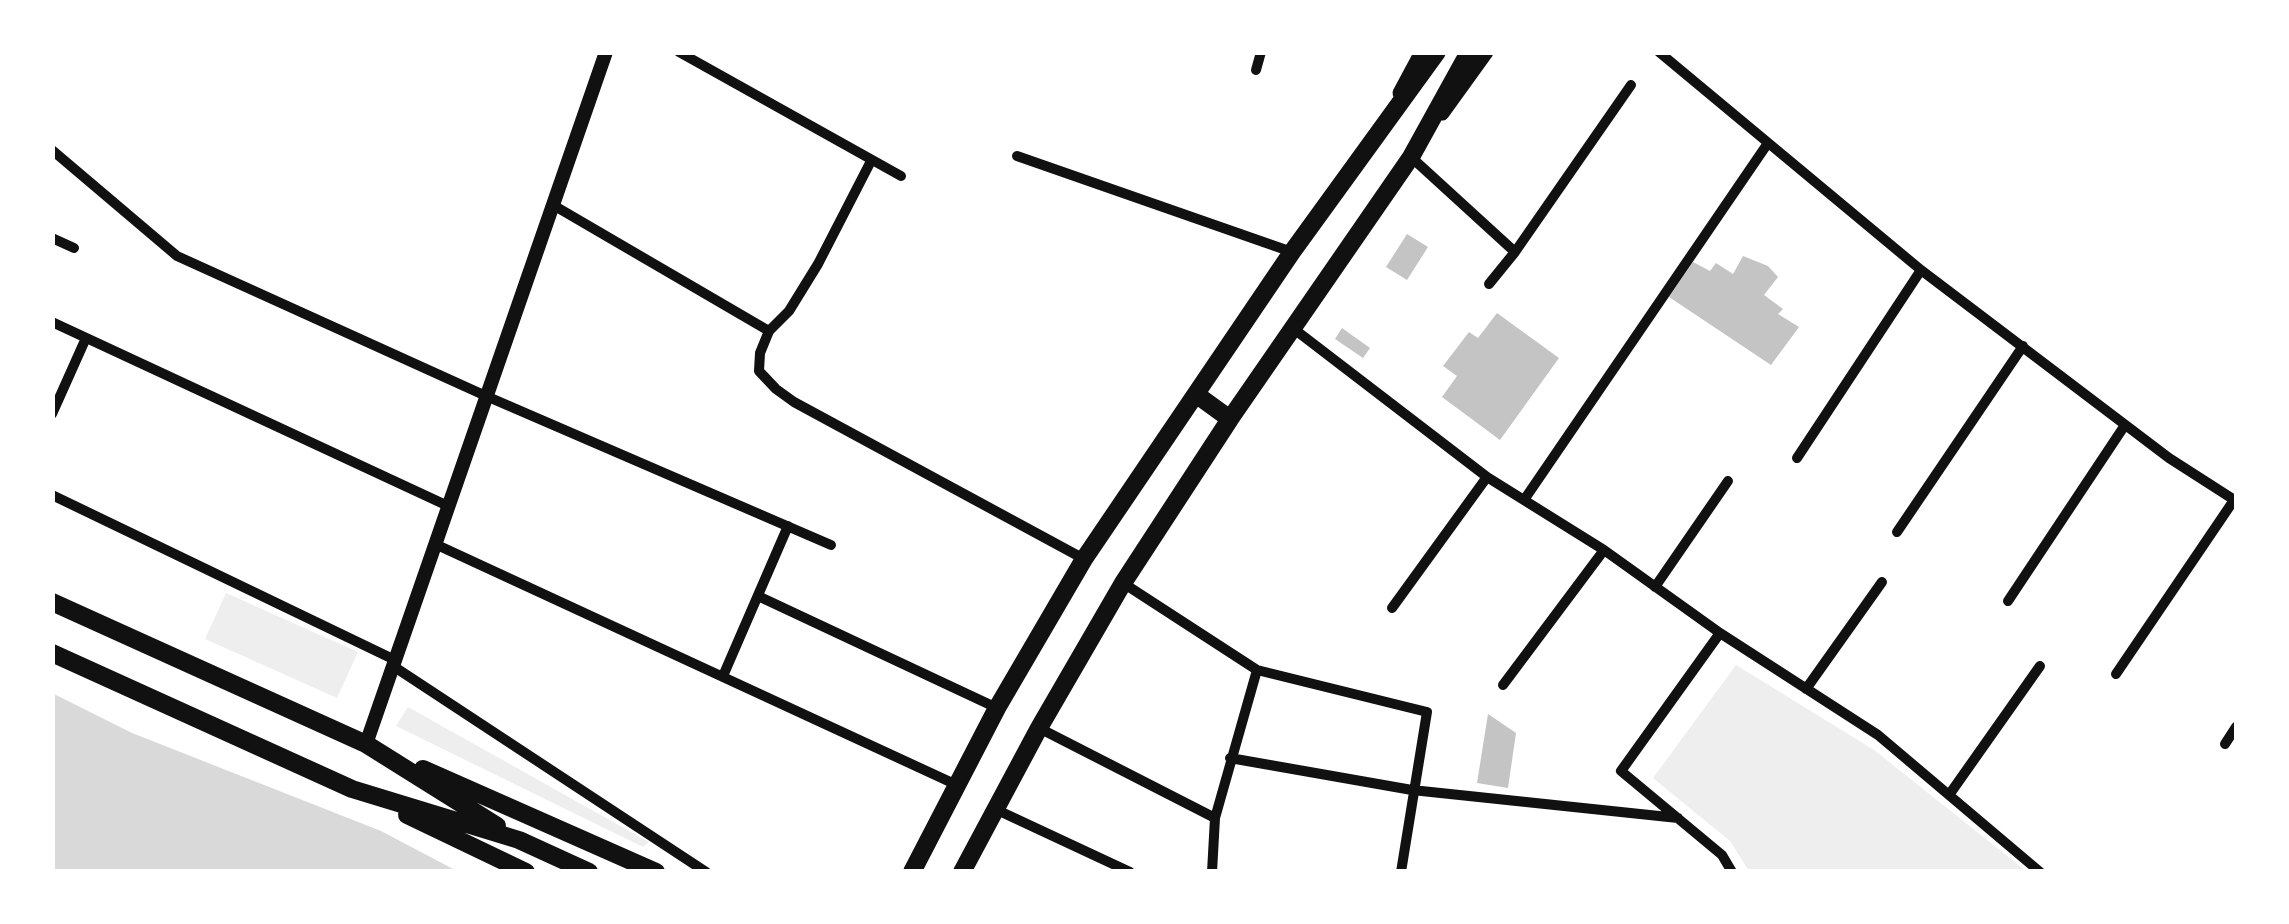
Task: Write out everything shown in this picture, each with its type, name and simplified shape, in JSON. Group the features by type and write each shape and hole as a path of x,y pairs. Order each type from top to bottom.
{"main road":[{"path":"1379,130 1422,52"},
{"path":"912,872 997,708 1084,559 1292,252 1438,52"},
{"path":"1411,157 1469,52"},
{"path":"962,872 1039,728 1124,583 1230,419 1486,52"},
{"path":"1197,395 1230,419"},
{"path":"52,602 656,872"},
{"path":"52,653 526,872"},
{"path":"366,744 518,840"},
{"path":"352,789 518,840 589,872"}],"street":[{"path":"366,744 606,52"},
{"path":"679,52 900,176"},
{"path":"1256,70 1261,52"},
{"path":"1659,52 1921,270 2125,425 2235,501 2116,674"},
{"path":"1489,284 1631,86"},
{"path":"1524,500 1768,143"},
{"path":"52,150 177,256 486,396 832,545"},
{"path":"1017,156 1292,252"},
{"path":"1411,157 1515,252"},
{"path":"871,161 818,264 789,311 769,331 758,372 794,402 1084,559"},
{"path":"553,205 769,331"},
{"path":"52,238 74,248"},
{"path":"1797,458 1921,270"},
{"path":"52,322 448,506"},
{"path":"1294,329 1487,477 1604,550 1720,633 1878,735 2040,872"},
{"path":"52,414 86,338"},
{"path":"1897,532 2022,346"},
{"path":"2008,601 2125,425"},
{"path":"1392,608 1487,477"},
{"path":"1655,587 1728,481"},
{"path":"52,496 394,663 706,872"},
{"path":"723,676 788,526"},
{"path":"435,544 959,786"},
{"path":"1503,685 1604,550"},
{"path":"1806,689 1882,582"},
{"path":"1124,583 1257,670 1428,712 1401,872"},
{"path":"758,596 997,708"},
{"path":"1720,633 1621,770 1722,854 1732,872"},
{"path":"1949,795 2040,666"},
{"path":"1212,872 1216,818 1257,670"},
{"path":"2224,744 2236,727"},
{"path":"1039,728 1216,818"},
{"path":"1230,758 1412,790 1678,818"},
{"path":"996,810 1130,872"}],"shaded area":[{"path":"226,593 358,652 337,698 205,639"},
{"path":"1736,665 1874,750 2026,871 1749,871 1730,841 1653,778"},
{"path":"52,693 132,733 381,831 457,871 53,871"},
{"path":"408,707 649,842 643,847 396,726"}],"building":[{"path":"1407,234 1428,247 1407,280 1386,267"},
{"path":"1743,256 1768,266 1778,277 1764,295 1783,309 1778,314 1799,327 1771,365 1669,297 1693,262 1710,271 1716,263 1733,274"},
{"path":"1497,313 1559,358 1500,440 1442,397 1457,376 1443,366 1469,332 1478,338"},
{"path":"1342,328 1370,348 1363,358 1335,339"},
{"path":"1488,714 1516,733 1508,788 1477,783"}]}
